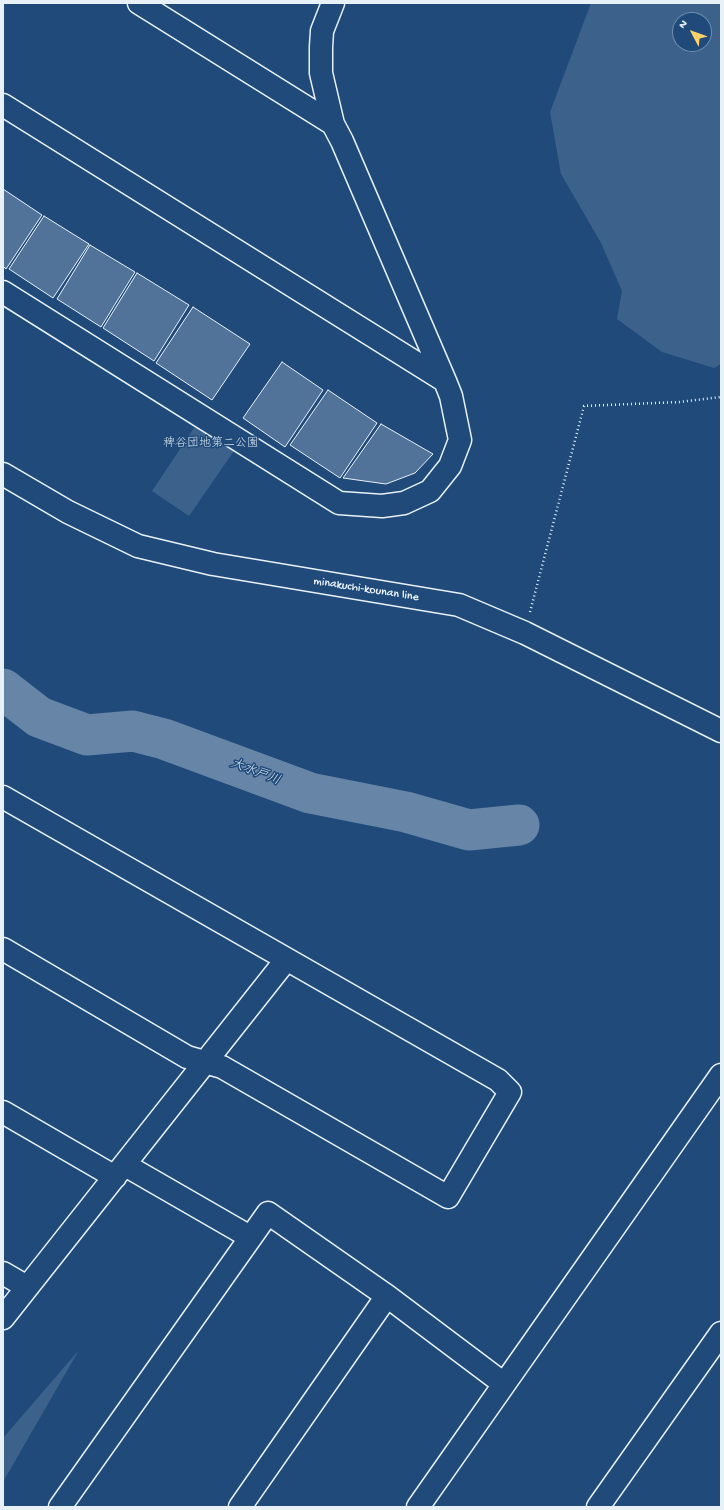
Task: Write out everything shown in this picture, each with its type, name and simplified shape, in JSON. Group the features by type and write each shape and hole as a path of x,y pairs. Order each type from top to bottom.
{"street":[{"path":"139,3 333,124"},
{"path":"3,292 339,503 382,506 404,503 430,491 450,466 460,440 451,396 445,381 342,141 333,124 321,73 321,47 322,31 333,3"},
{"path":"3,105 445,381"},
{"name":"minakuchi-kounan line","path":"3,474 68,512 138,546 213,564 458,605 525,633 721,731"},
{"path":"3,797 498,1080 510,1092 448,1198 222,1067 187,1057 3,949"},
{"path":"3,1318 286,960"},
{"path":"418,1507 721,1075"},
{"path":"3,1112 250,1237"},
{"path":"60,1507 268,1213 387,1296 504,1384"},
{"path":"3,1273 27,1287"},
{"path":"240,1507 387,1296"},
{"path":"598,1507 721,1334"}],"path":[{"path":"525,633 584,406 679,402 721,397"}],"green space":[{"path":"591,3 721,3 721,364 714,368 662,352 617,319 622,291 601,243 561,174 550,112"},
{"name":"稗谷団地第二公園","path":"206,410 245,435 189,516 152,491"},
{"path":"79,1350 3,1482 3,1438"}],"building":[{"path":"3,189 42,215 6,269 3,266"},
{"path":"44,216 89,244 53,298 9,269"},
{"path":"90,245 135,272 101,327 57,299"},
{"path":"137,273 189,305 154,361 103,328"},
{"path":"193,307 250,344 212,400 156,363"},
{"path":"282,362 323,390 285,447 243,418"},
{"path":"328,390 377,423 340,478 290,445"},
{"path":"381,424 433,454 415,473 386,484 343,478"}],"waterway":[{"name":"大水戸川","path":"3,689 39,717 87,735 133,731 164,739 310,793 406,812 469,830 519,825"}]}
